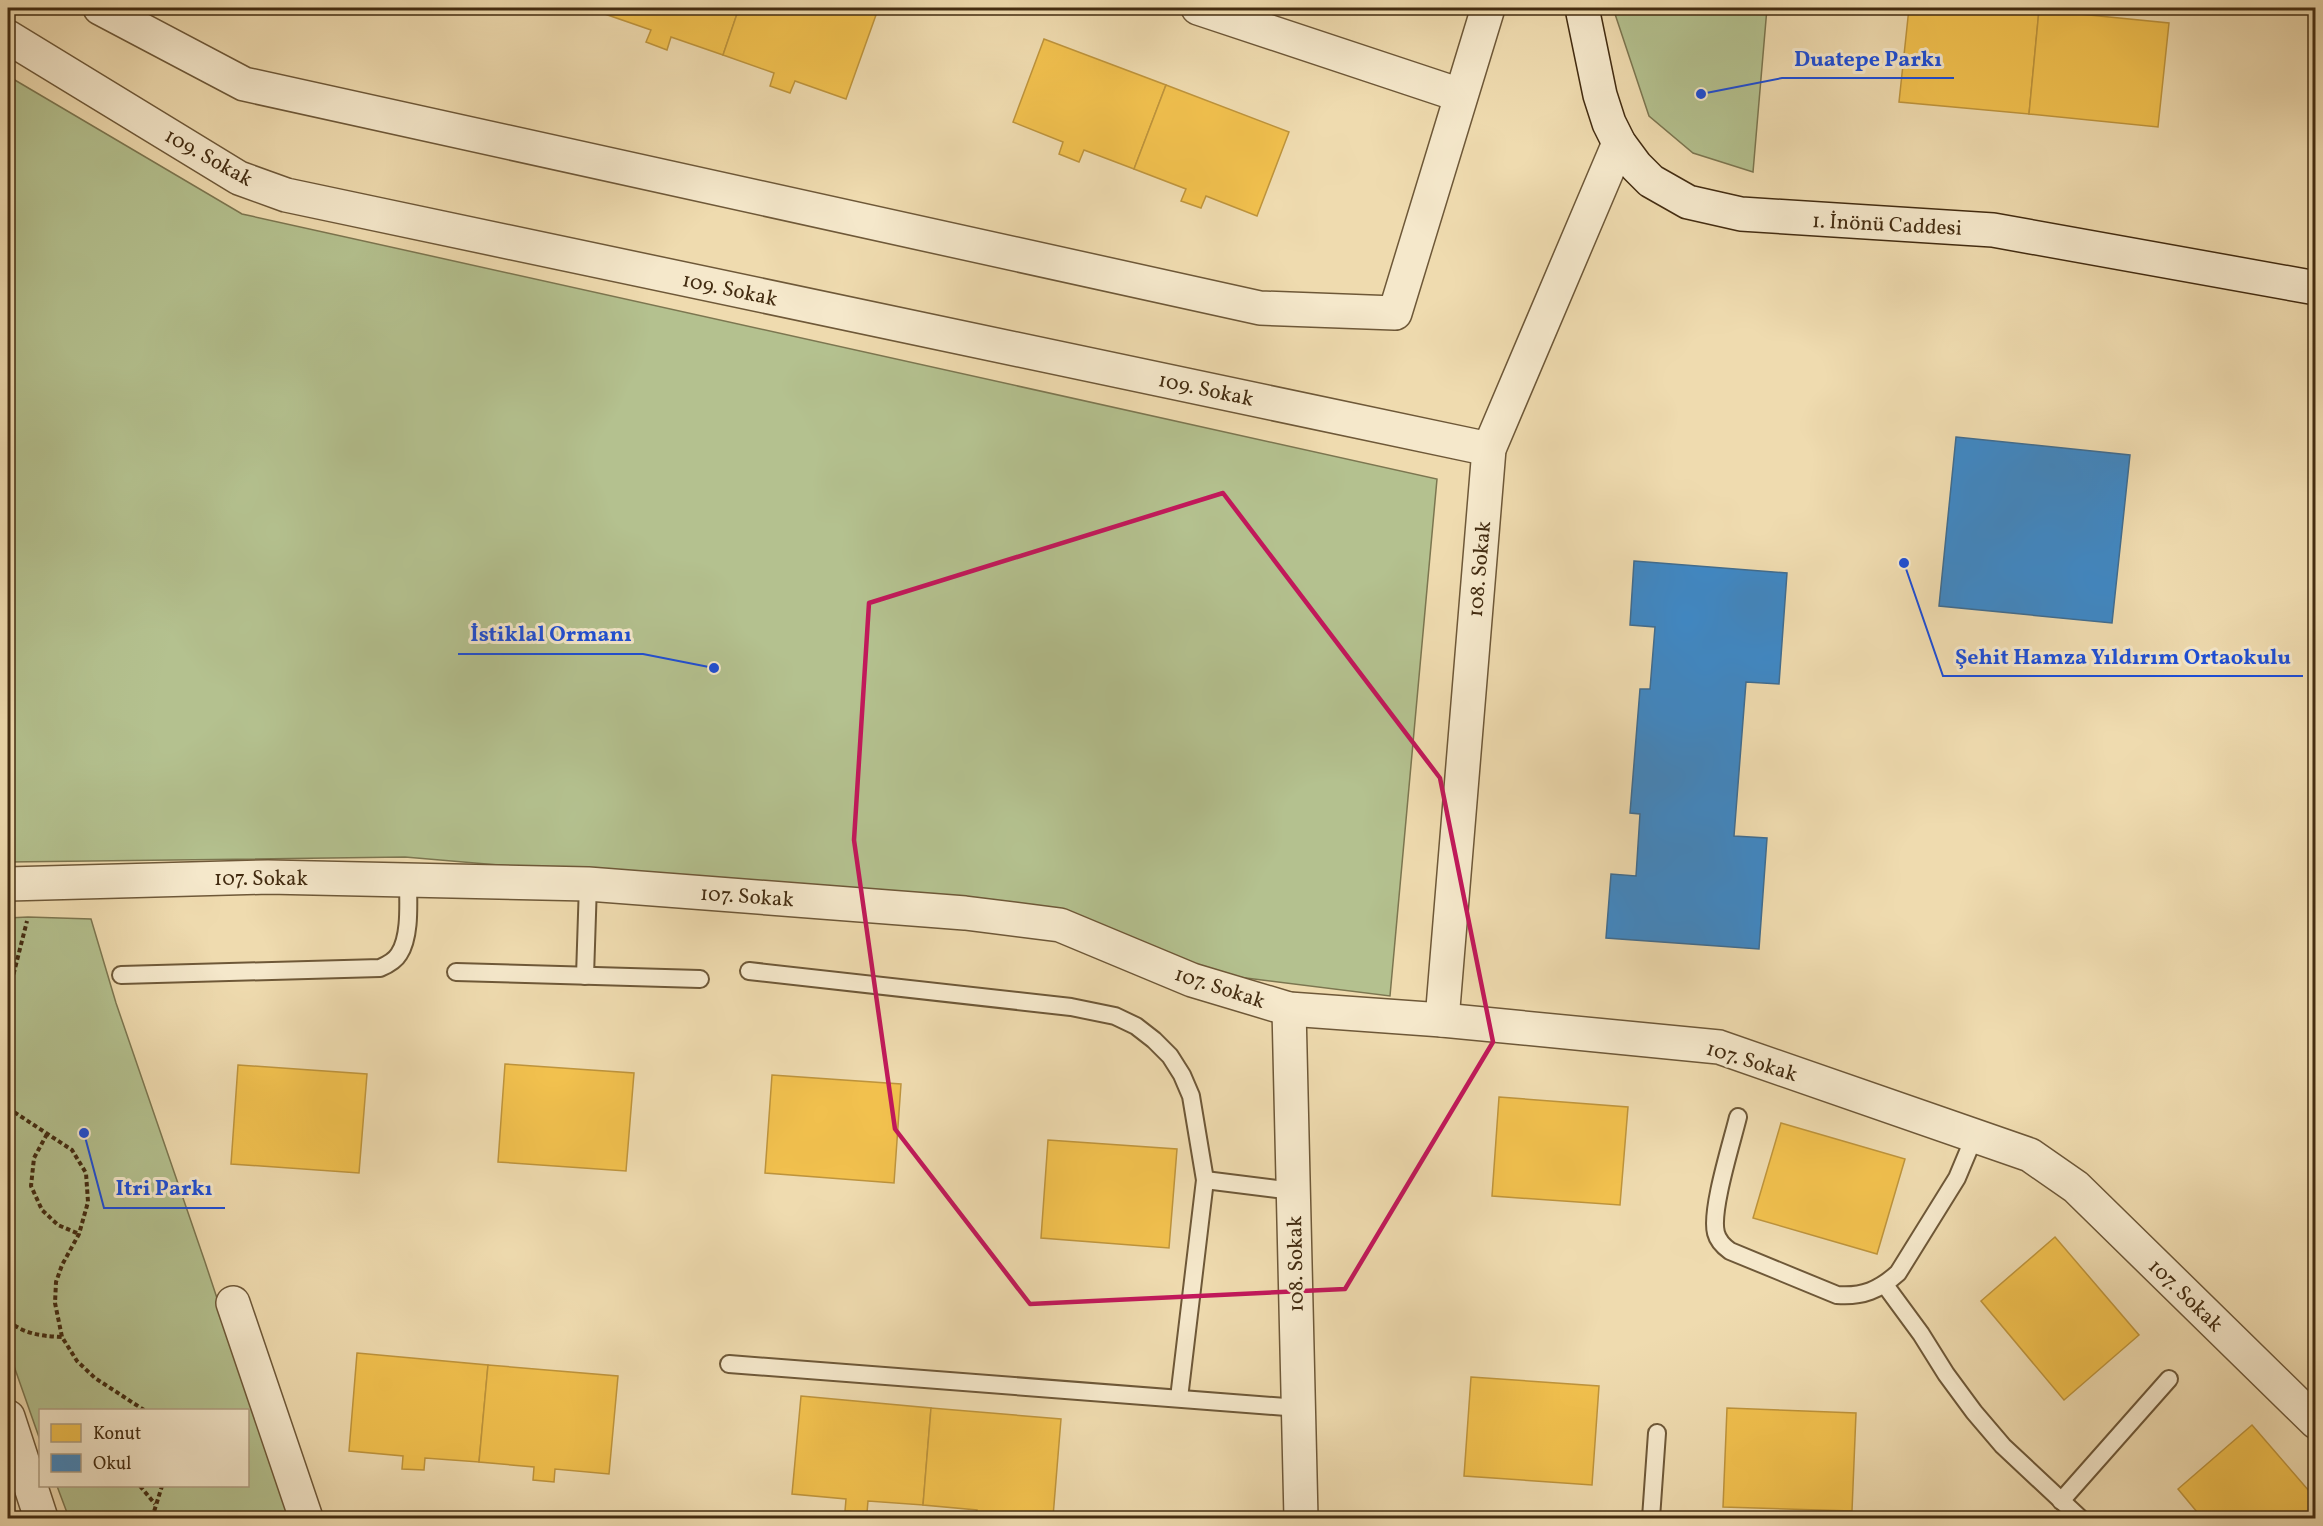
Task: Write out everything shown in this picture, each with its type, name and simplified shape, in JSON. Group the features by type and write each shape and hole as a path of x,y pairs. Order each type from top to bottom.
{"street":[{"path":"100,8 244,84 1260,308 1395,313 1488,8"},
{"path":"1198,8 1460,95"},
{"name":"1. İnönü Caddesi","path":"1582,8 1600,95 1609,123 1619,143 1651,181 1688,202 1713,209 1775,217 1993,230 2316,288"},
{"name":"109. Sokak","path":"8,37 239,178 286,195 1488,448"},
{"name":"108. Sokak","path":"1442,1020 1488,448 1619,143"},
{"name":"107. Sokak","path":"20,884 268,877 588,884 965,913 1060,925 1192,980 1289,1009 1442,1020 1719,1047 2030,1155 2076,1187 2316,1422"},
{"name":"108. Sokak","path":"1289,1009 1301,1518"},
{"path":"233,1303 306,1518"},
{"path":"8,1417 42,1518"}],"lane":[{"path":"121,975 380,968 399,956 403,945 408,917 408,880"},
{"path":"585,976 588,884"},
{"path":"749,971 1071,1007 1115,1016 1136,1026 1154,1040 1170,1056 1191,1096 1205,1180 1179,1398"},
{"path":"456,972 700,979"},
{"path":"1738,1117 1716,1207 1716,1232 1720,1243 1730,1251 1837,1295 1853,1296 1869,1293 1885,1285 1898,1273 1957,1178 1975,1134"},
{"path":"1205,1180 1293,1191"},
{"path":"1885,1285 1922,1334 1946,1374 1974,1412 2003,1446 2080,1518"},
{"path":"729,1364 1299,1408"},
{"path":"2061,1501 2169,1379"},
{"path":"1651,1518 1657,1433"}],"path":[{"path":"8,996 28,917 20,884"},
{"path":"8,1108 72,1150 86,1173 88,1202 79,1234 62,1265 56,1282 55,1303 62,1337 77,1361 95,1378 141,1409"},
{"path":"47,1134 34,1158 31,1186 42,1210 58,1225 79,1234"},
{"path":"8,1321 22,1331 40,1336 62,1337"},
{"path":"142,1487 155,1504"},
{"path":"152,1518 161,1487"}],"highlighted area":[{"path":"1223,493 1440,778 1493,1042 1345,1289 1030,1304 895,1129 854,840 869,603"}],"green space":[{"path":"1613,8 1767,8 1753,172 1693,153 1649,116"},
{"path":"8,76 242,214 1437,479 1390,996 1222,975 1059,913 405,857 8,862"},
{"path":"8,918 91,919 116,1003 290,1518 69,1518 57,1487 249,1487 249,1409 39,1409 39,1437 8,1349"}],"building: Konut":[{"path":"601,8 739,8 723,55 671,37 667,50 646,42 651,30 599,12"},
{"path":"739,8 856,8 876,15 846,99 795,81 790,93 770,86 774,73 723,55"},
{"path":"1909,8 2039,10 2029,114 1899,102"},
{"path":"2039,10 2169,23 2158,127 2029,114"},
{"path":"1044,39 1166,85 1134,169 1084,150 1079,162 1059,154 1063,142 1013,122"},
{"path":"1166,85 1289,132 1257,216 1206,196 1201,208 1181,201 1186,189 1134,169"},
{"path":"505,1064 634,1073 626,1171 498,1162"},
{"path":"238,1065 367,1074 359,1173 231,1164"},
{"path":"772,1075 901,1084 894,1183 765,1173"},
{"path":"1499,1097 1628,1107 1620,1205 1492,1196"},
{"path":"1781,1123 1905,1159 1877,1254 1753,1218"},
{"path":"1048,1140 1177,1149 1169,1248 1041,1238"},
{"path":"2055,1237 2139,1335 2064,1400 1981,1301"},
{"path":"357,1353 488,1365 479,1462 425,1458 424,1470 402,1469 403,1456 349,1451"},
{"path":"488,1365 618,1376 609,1474 555,1469 554,1482 533,1480 534,1467 479,1462"},
{"path":"1471,1377 1599,1386 1592,1485 1464,1476"},
{"path":"801,1396 931,1408 923,1505 868,1501 867,1513 845,1511 846,1499 792,1494"},
{"path":"931,1408 1061,1419 1053,1517 998,1512 998,1518 976,1518 977,1510 923,1505"},
{"path":"1727,1408 1856,1413 1852,1511 1723,1507"},
{"path":"2252,1425 2316,1499 2316,1518 2202,1518 2178,1489"}],"building: Okul":[{"path":"1956,437 2130,455 2112,623 1939,606"},
{"path":"1634,561 1787,573 1779,684 1746,682 1734,836 1767,838 1759,949 1606,938 1611,874 1636,876 1640,814 1630,813 1640,689 1650,689 1655,627 1630,625"}],"place":[{"name":"Duatepe Parkı","path":"1701,94"},
{"name":"Şehit Hamza Yıldırım Ortaokulu","path":"1904,563"},
{"name":"İstiklal Ormanı","path":"714,668"},
{"name":"Itri Parkı","path":"84,1133"}]}
